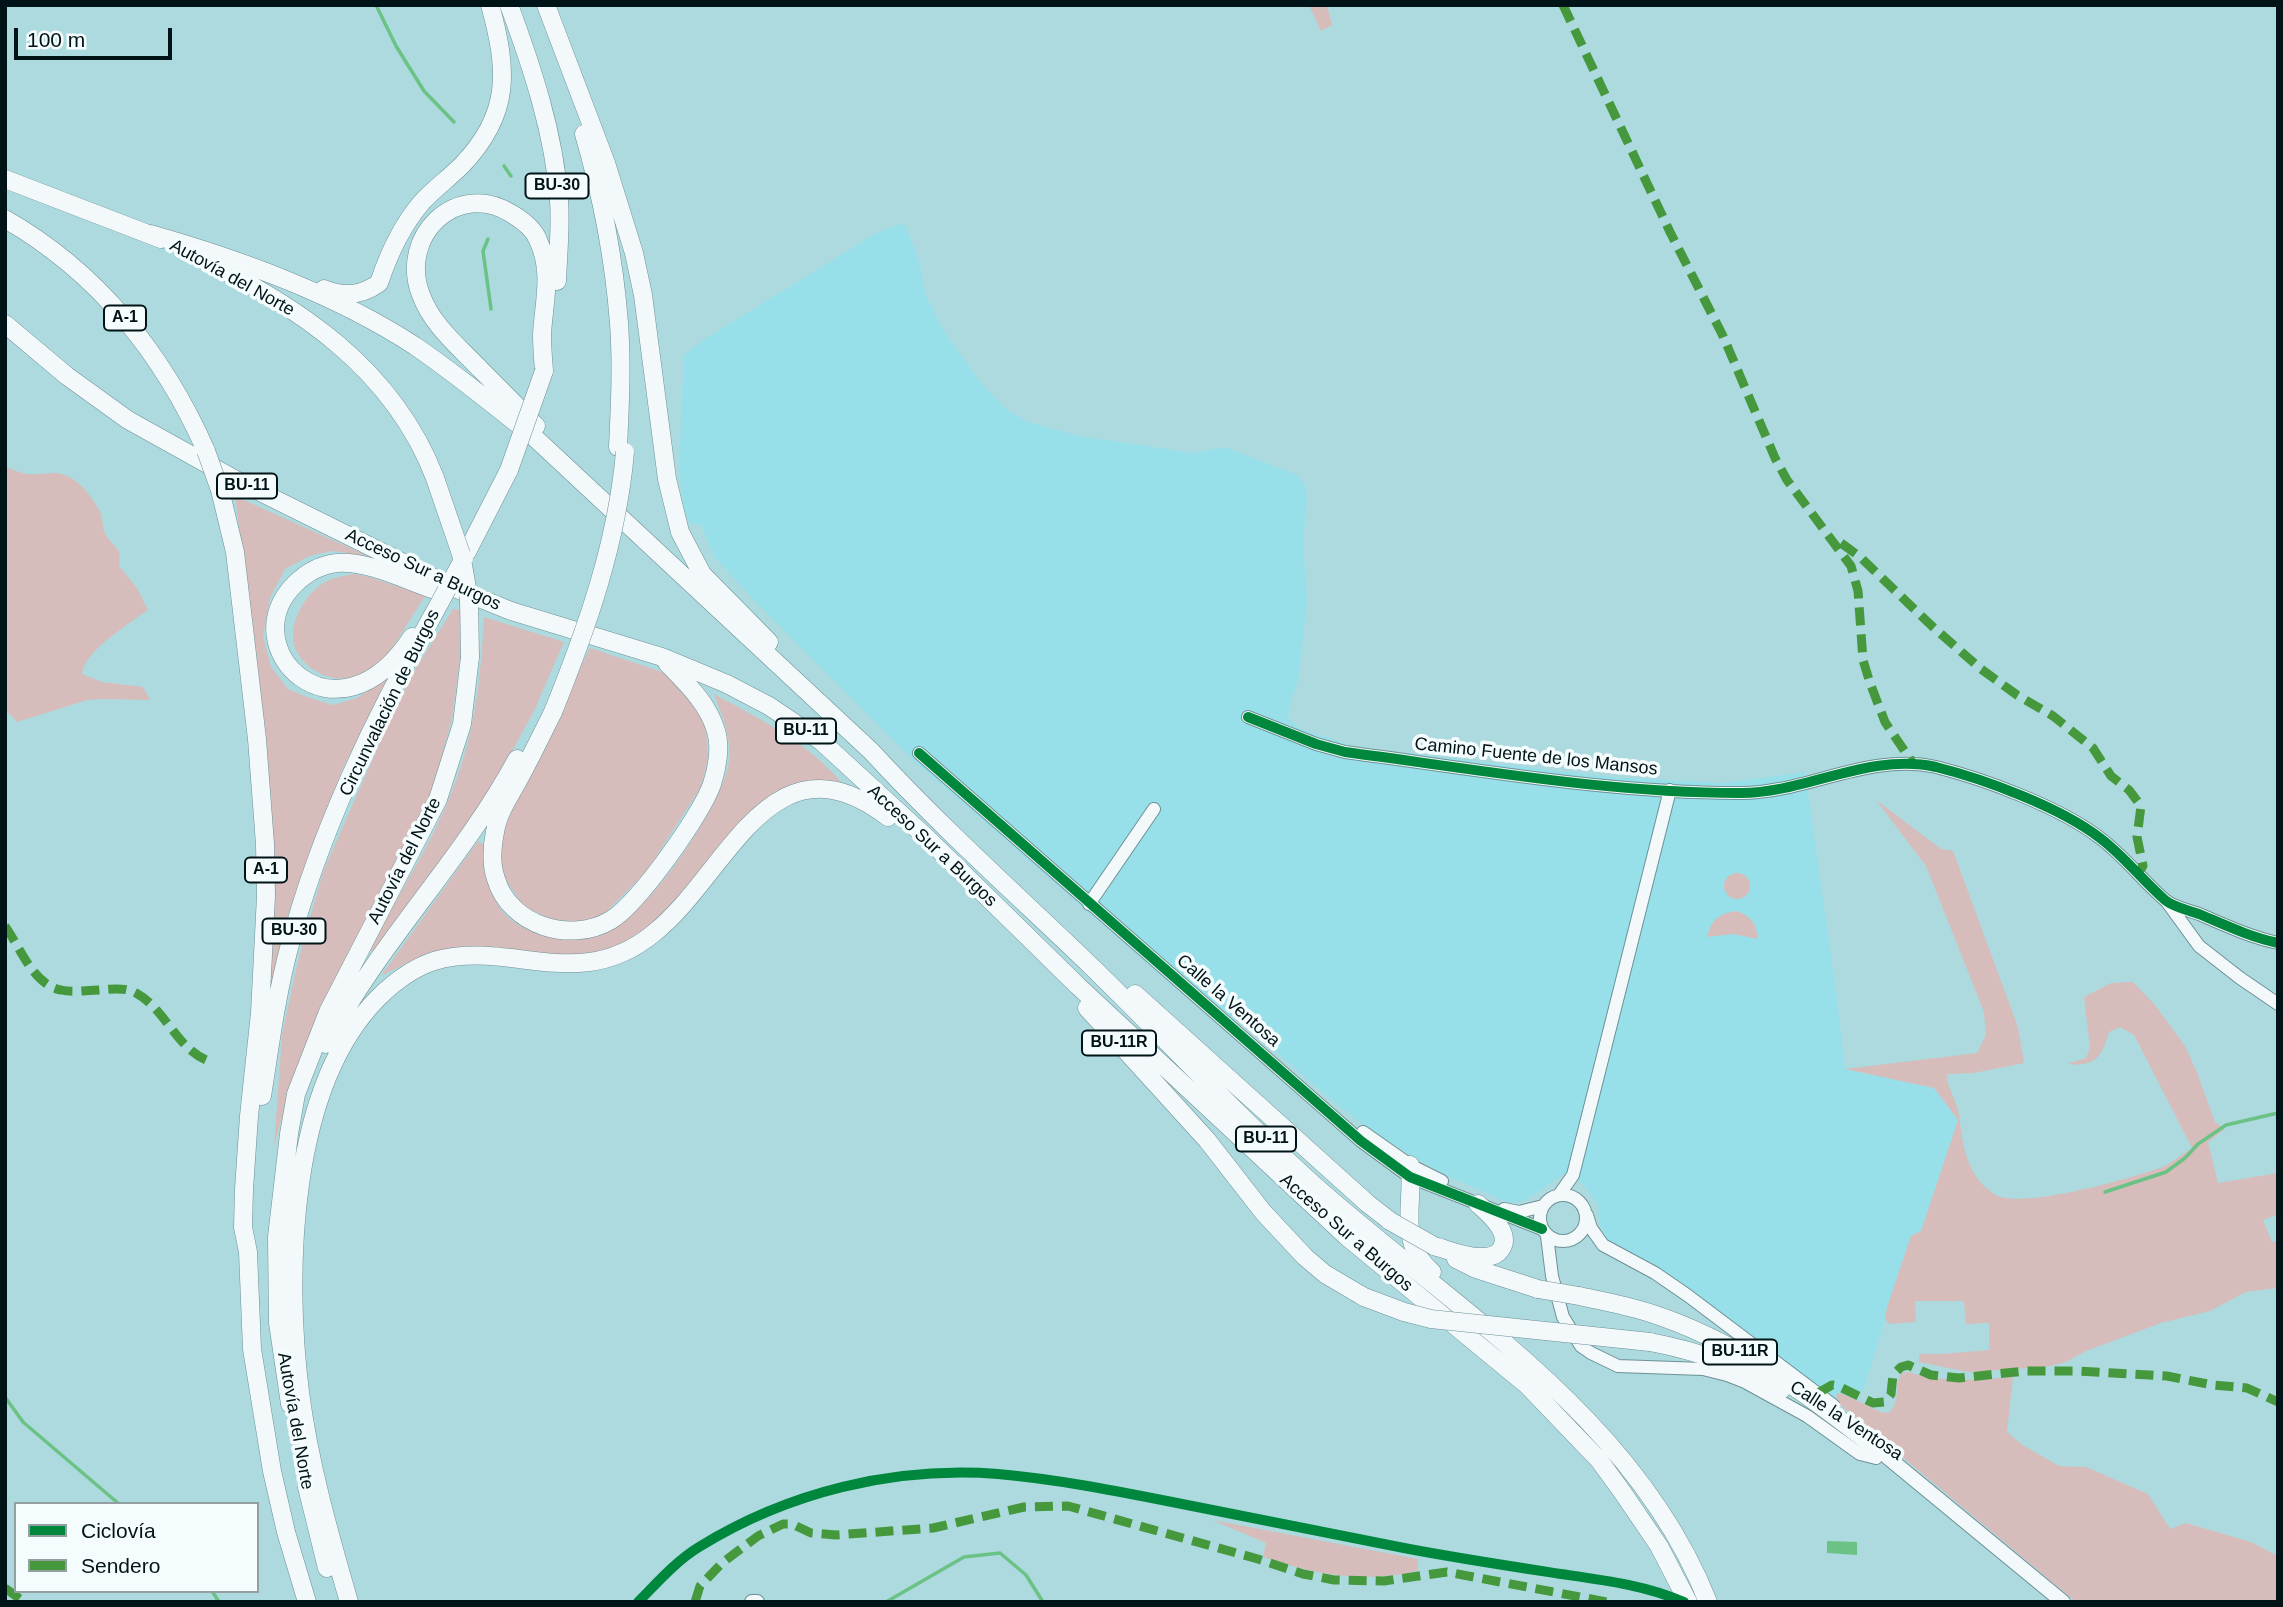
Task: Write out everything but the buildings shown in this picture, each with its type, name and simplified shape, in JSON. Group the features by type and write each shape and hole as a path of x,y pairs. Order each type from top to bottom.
{"highway":[{"path":"222,255 262,265 338,294 359,294 379,283 391,252 421,203 467,160 493,125 503,77 490,5"},
{"name":"Circunvalación de Burgos","path":"248,1251 255,1225 257,1150 277,997 302,902 344,795 419,632 433,615 509,470 544,371 552,335 557,291 559,200 546,122 509,5"},
{"name":"BU-30","path":"289,1134 319,1058 335,1026 362,982 491,801 549,709 593,580 609,514 622,450 619,325 611,247 594,168 538,5"},
{"path":"546,5 606,163 634,253 652,356 667,479 680,532 702,574 849,722 871,751"},
{"name":"Autovía del Norte","path":"5,179 150,234 279,299 344,349 379,384 405,419 427,456 461,554 469,599 470,657 462,724 438,799 328,1012 296,1094 289,1134 277,1237 278,1323 312,1515 337,1602"},
{"path":"544,371 542,334 548,284 546,258 537,236 522,220 502,208 482,203 461,205 447,212 429,227 419,243 414,261 415,277 421,296 442,331 554,444 575,474"},
{"name":"Autovía del Norte","path":"5,219 62,258 115,306 165,372 190,416 206,452 229,521 257,739 265,844 266,896 260,1013 249,1116 243,1227 248,1251 252,1349 262,1412 286,1532 307,1602"},
{"name":"Acceso Sur a Burgos","path":"150,234 222,255 348,308 414,346 478,392 575,474 871,751 917,801 1312,1184 1542,1375 1583,1415 1609,1452 1688,1602"},
{"name":"Acceso Sur a Burgos","path":"5,324 99,400 159,440 430,578 511,611 662,657 727,684 769,706 821,741 1346,1236 1609,1452 1642,1485 1663,1516 1708,1602"},
{"path":"419,632 379,674 364,684 327,690 299,678 286,663 276,634 278,610 290,589 304,574 337,564 354,564 377,570 488,609 511,611"},
{"path":"549,709 499,815 492,850 496,880 508,902 522,915 538,924 570,932 611,920 630,904 667,858 711,786 717,763 717,734 701,700 662,657"},
{"name":"BU-11R","path":"871,751 1390,1221 1476,1269 1538,1289 1645,1311 1722,1342 1801,1390 1878,1454"},
{"path":"349,1602 322,1504 308,1438 300,1392 294,1307 296,1220 308,1140 332,1064 361,1016 389,987 433,962 465,957 565,965 591,962 619,954 652,935 666,923 757,817 775,802 799,791 829,787 844,791 922,834"},
{"name":"BU-11R","path":"1035,943 1066,987 1207,1140 1263,1212 1288,1239 1325,1273 1364,1297 1431,1319 1650,1342 1698,1352 1748,1371 1878,1454"},
{"path":"1410,1171 1409,1227 1412,1245 1420,1262 1557,1376 1578,1397 1609,1452"},
{"path":"1434,1246 1478,1258 1496,1255 1504,1241 1503,1233 1488,1209"}],"main road":[{"name":"Calle la Ventosa","path":"1878,1454 2048,1602"},
{"name":"Calle la Ventosa","path":"1878,1454 2063,1602"}],"street":[{"name":"Camino Fuente de los Mansos","path":"1248,717 1316,744 1345,752 1594,785 1741,794 1870,767 1912,762 1980,781 2087,829 2101,838 2167,902 2243,933 2278,943"},
{"name":"Calle la Ventosa","path":"919,753 1361,1141 1399,1171 1410,1171 1488,1209 1545,1232 1552,1276 1563,1317 1581,1346 1618,1366 1703,1369 1727,1375 1807,1416 1860,1454 1878,1454 1871,1436 1816,1391 1688,1295 1655,1273 1603,1245 1591,1228 1587,1215"},
{"path":"1559,1195 1573,1175 1670,790"},
{"path":"1089,904 1154,809"},
{"path":"2167,902 2199,947 2278,1004"},
{"path":"1573,1175 1579,1200 1587,1215 1583,1231 1570,1241 1562,1242 1545,1232 1540,1221 1547,1200 1559,1195 1573,1196 1579,1200"},
{"name":"Calle la Ventosa","path":"1488,1209 1519,1212 1543,1206"}],"shaded area":[{"path":"1309,5 1327,5 1332,25 1321,31"},
{"path":"899,224 906,226 919,261 926,296 945,333 981,383 1006,409 1028,422 1079,436 1193,453 1225,447 1297,475 1304,483 1307,496 1303,543 1307,602 1298,681 1288,719 1301,729 1355,747 1611,777 1726,783 1805,772 1845,1069 1934,1088 1958,1120 1921,1231 1911,1236 1863,1390 1849,1400 1836,1400 1690,1289 1656,1266 1607,1239 1599,1224 1598,1205 1583,1184 1564,1174 1526,1200 1514,1203 1504,1201 1448,1176 1369,1129 1329,1098 1238,1018 1226,1032 912,759 752,598 714,556 701,525 690,523 684,511 679,466 684,355 705,339 873,235"},
{"path":"5,466 28,474 52,473 68,476 87,492 96,505 105,533 118,550 119,566 137,588 148,610 99,647 85,665 82,674 102,682 143,687 150,700 87,700 17,722 5,709"},
{"path":"235,496 368,556 332,551 309,556 285,569 270,598 263,636 271,667 288,689 333,705 357,698 389,677 343,768 286,920 269,997 258,676"},
{"path":"355,574 426,596 393,647 377,665 348,679 328,677 310,667 297,652 294,625 301,607 319,586 331,579"},
{"path":"453,609 462,610 460,658 452,719 434,785 289,1091 274,1147 282,1035 298,961 323,872 392,715 416,668"},
{"path":"484,617 564,642 534,711 481,808 373,952 368,949 430,839 460,769 480,675"},
{"path":"590,648 668,674 699,712 706,728 708,759 701,787 646,872 604,914 578,923 552,919 524,907 502,874 500,838 517,795"},
{"path":"714,694 798,743 841,782 810,781 725,845 646,934 611,953 562,958 499,949 423,955 381,976 478,841 485,846 489,886 497,904 520,926 557,938 583,938 607,932 624,922 642,905 680,859 722,785 728,767 729,748"},
{"path":"1876,800 1941,849 1953,851 2018,1027 2024,1063 1974,1073 1947,1074 1958,1110 1964,1148 1977,1178 1994,1194 2007,1198 2050,1196 2160,1168 2192,1148 2134,1035 2120,1027 2109,1032 2100,1054 2091,1062 2067,1064 2086,1058 2090,1048 2084,997 2111,983 2133,982 2155,1005 2185,1046 2215,1122 2225,1129 2208,1142 2218,1183 2278,1173 2278,1214 2263,1220 2272,1242 2278,1241 2278,1288 2246,1292 2210,1311 2161,1323 2086,1351 2066,1362 2046,1367 1968,1372 1919,1362 1919,1354 1989,1350 1989,1323 1966,1324 1964,1301 1915,1301 1916,1322 1890,1324 1885,1320 1911,1236 1921,1231 1958,1120 1934,1088 1845,1069 1977,1053 1986,1035 1984,1012 1926,866"},
{"path":"1737,873 1746,877 1750,886 1746,895 1737,899 1728,895 1724,886 1728,877"},
{"path":"1737,911 1752,921 1758,939 1733,934 1707,937 1717,918"},
{"path":"1902,1373 1947,1379 2013,1377 2007,1432 2021,1444 2059,1466 2086,1467 2148,1494 2170,1529 2186,1523 2251,1542 2278,1556 2278,1602 2076,1602 1840,1405 1836,1395 1843,1394 1883,1413 1890,1412 1896,1402 1899,1378"},
{"path":"1212,1520 1418,1559 1417,1571 1358,1577 1301,1568 1263,1557 1266,1543"},
{"path":"1827,1541 1857,1542 1857,1555 1827,1553"}],"waterway":[{"path":"376,5 396,46 424,91 454,122"},
{"path":"504,166 511,176"},
{"path":"488,239 483,251 491,309"},
{"path":"2105,1192 2166,1172 2198,1144 2226,1125 2278,1113"},
{"path":"5,1397 23,1422 117,1502"},
{"path":"886,1602 964,1557 1000,1553 1026,1575 1043,1602"},
{"path":"213,1593 219,1602"},
{"path":"1123,1602 1129,1602"}],"marked path":[{"path":"1563,5 1670,232 1723,336 1775,458 1787,480 1851,566 1858,591 1863,660 1870,683 1885,722 1912,762"},
{"path":"1841,543 1859,556 1981,669 2053,716 2093,748 2111,776 2129,790 2141,806 2137,837 2143,866 2138,873"},
{"path":"5,926 28,964 51,987 70,991 118,989 136,993 156,1009 189,1049 211,1062"},
{"path":"1818,1393 1832,1385 1873,1403 1885,1402 1891,1394 1893,1375 1901,1367 1908,1365 1931,1375 1959,1378 2025,1371 2167,1376 2247,1388 2278,1402"},
{"path":"695,1602 700,1586 722,1563 758,1536 783,1524 792,1524 811,1533 836,1535 933,1528 1024,1507 1068,1506 1303,1574 1334,1580 1384,1581 1447,1572 1607,1602"},
{"path":"5,1588 24,1602"}],"cycle path":[{"path":"1248,717 1316,744 1345,752 1541,779 1640,789 1764,792 1886,765 1936,767 2043,805 2109,845 2168,902 2278,943"},
{"path":"919,753 1361,1141 1410,1177 1542,1229"},
{"path":"638,1602 667,1573 699,1547 769,1511 843,1487 881,1479 959,1473 1019,1476 1104,1489 1424,1552 1624,1584 1684,1602"}]}
